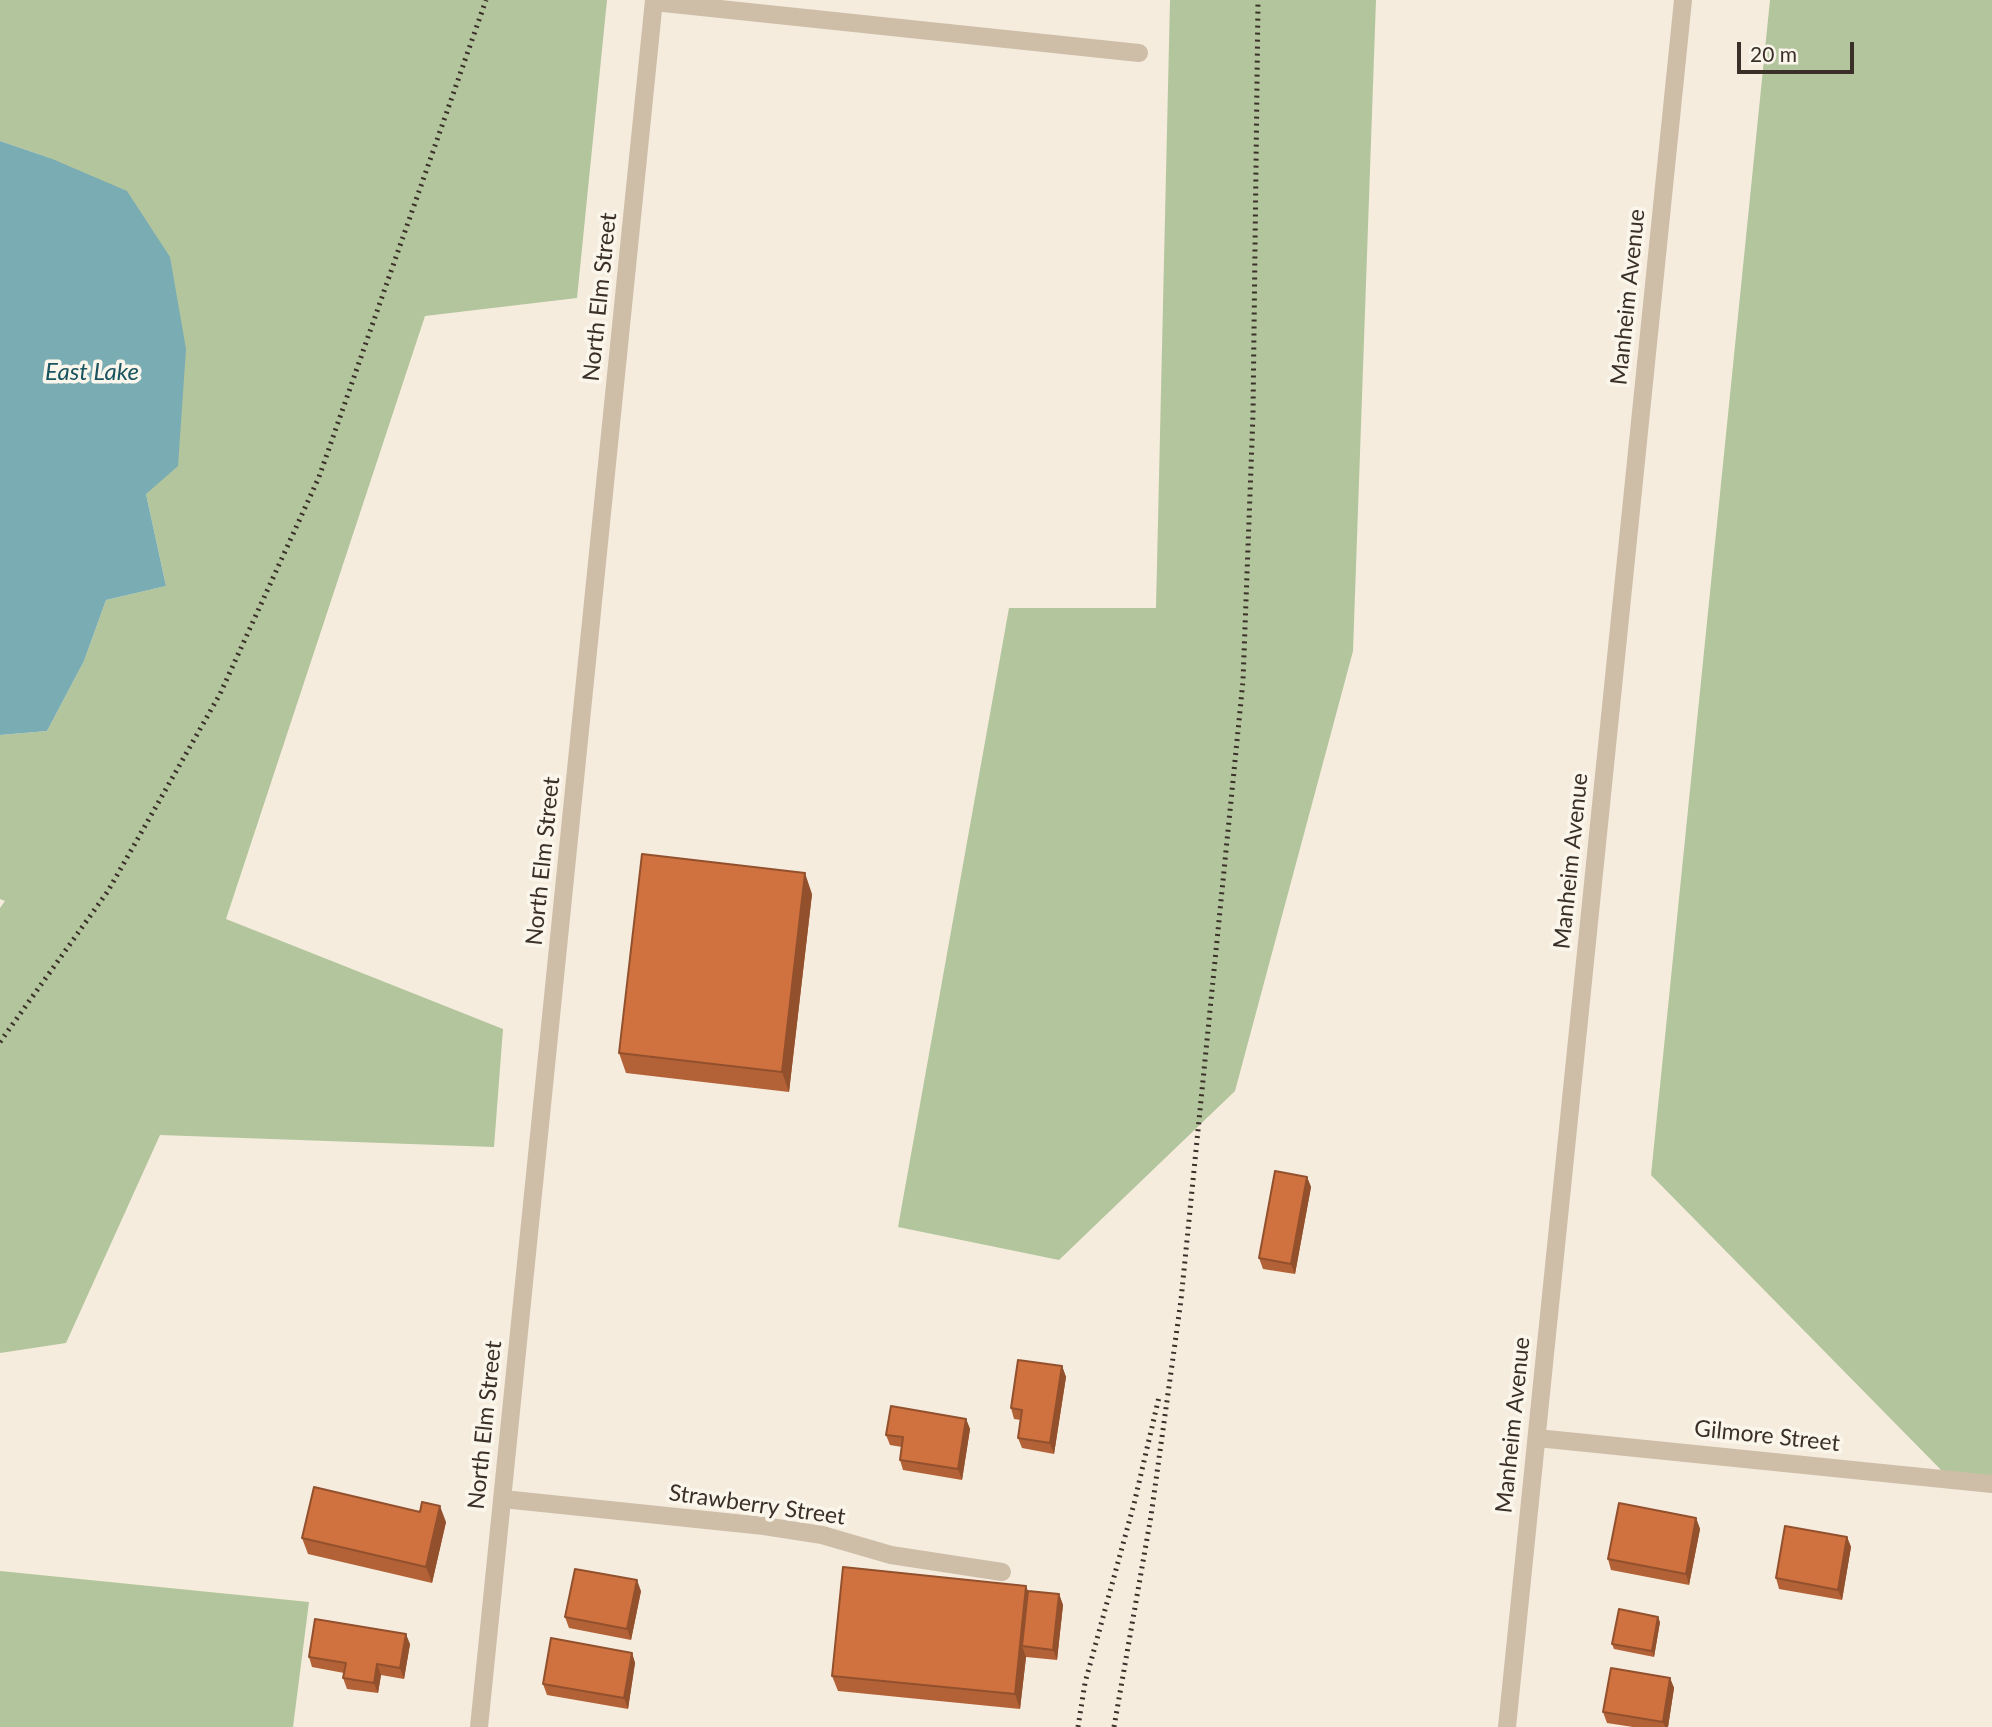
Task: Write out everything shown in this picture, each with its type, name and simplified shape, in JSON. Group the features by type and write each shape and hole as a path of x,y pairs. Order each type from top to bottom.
{"street":[{"name":"Manheim Avenue","path":"1507,1727 1683,0"},
{"path":"654,1 1139,53"},
{"name":"North Elm Street","path":"479,1727 654,1"},
{"name":"Gilmore Street","path":"1537,1438 1992,1484"},
{"name":"Strawberry Street","path":"503,1499 764,1526 822,1535 891,1555 1002,1573"}],"green space":[{"path":"0,0 607,0 577,298 425,316 226,919 503,1029 494,1147 160,1135 66,1343 0,1353 0,908 5,901 0,899 0,735 47,731 84,661 106,600 166,586 146,494 50,158 0,141"},
{"path":"1170,0 1376,0 1353,651 1235,1091 1059,1260 898,1227 1009,608 1156,608"},
{"path":"1770,0 1992,0 1992,1479 1945,1474 1651,1175"},
{"path":"0,1571 309,1602 293,1727 0,1727"}],"water":[{"name":"East Lake","path":"0,141 50,158 127,191 170,257 186,349 178,466 146,494 166,586 106,600 84,661 47,731 0,735"}],"building":[{"path":"642,854 805,873 782,1072 619,1053"},
{"path":"1275,1171 1307,1177 1291,1264 1259,1258"},
{"path":"1018,1360 1062,1366 1050,1443 1018,1438 1022,1410 1011,1408"},
{"path":"891,1406 966,1419 958,1469 900,1460 903,1437 886,1435"},
{"path":"314,1487 420,1512 422,1502 440,1506 426,1567 302,1538"},
{"path":"1619,1503 1696,1518 1686,1574 1608,1559"},
{"path":"1785,1526 1847,1537 1838,1590 1776,1578"},
{"path":"843,1567 1026,1586 1015,1694 832,1676"},
{"path":"575,1569 637,1580 627,1629 565,1617"},
{"path":"1028,1591 1059,1594 1053,1650 1022,1646"},
{"path":"1619,1609 1658,1617 1652,1651 1612,1644"},
{"path":"315,1619 406,1634 400,1668 377,1664 374,1683 343,1678 346,1663 309,1657"},
{"path":"551,1638 632,1653 624,1698 543,1684"},
{"path":"1611,1668 1670,1678 1663,1722 1603,1712"}],"railway":[{"path":"0,1042 108,891 220,694 319,477 486,0"},
{"path":"1114,1727 1151,1516 1181,1300 1243,681 1253,414 1258,0"},
{"path":"1078,1727 1085,1683 1134,1504 1159,1397"}]}
